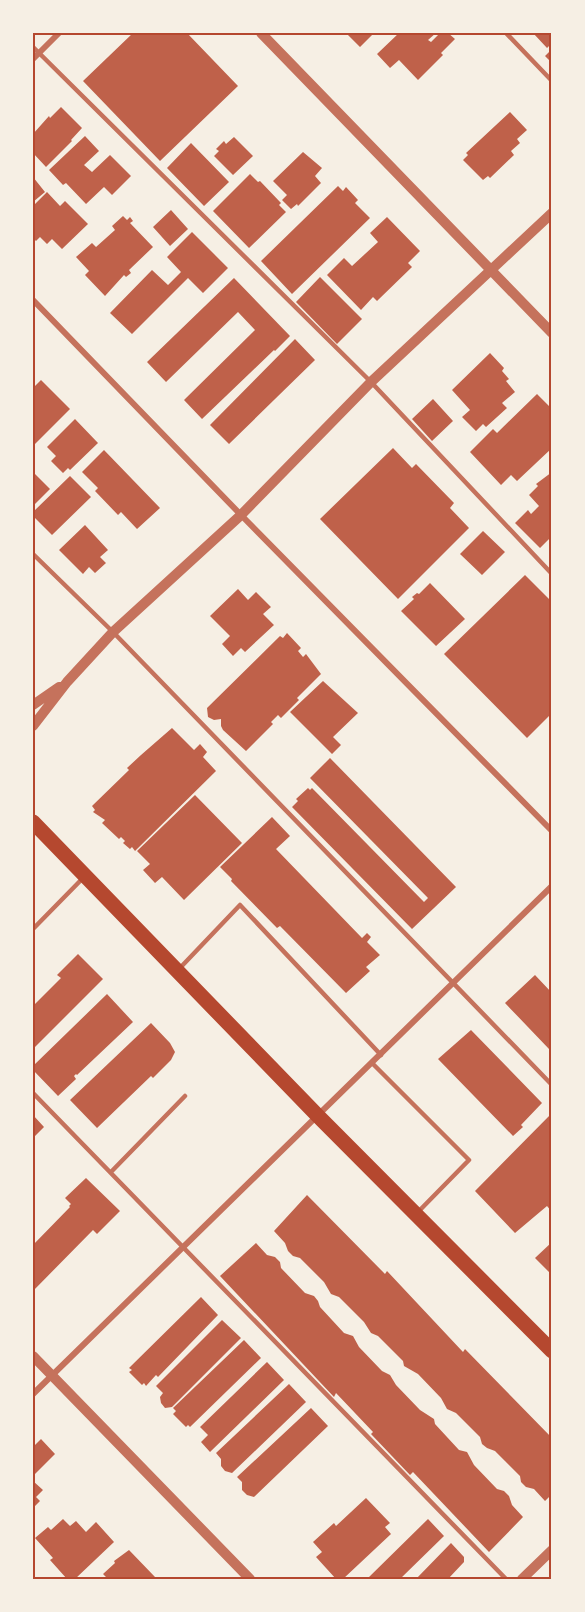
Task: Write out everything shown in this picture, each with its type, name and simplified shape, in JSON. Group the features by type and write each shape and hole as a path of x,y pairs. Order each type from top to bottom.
{"main road":[{"path":"33,822 317,1115 552,1352"}],"street":[{"path":"33,59 59,33"},
{"path":"261,33 552,333"},
{"path":"33,726 67,682 113,632 241,515 371,382 552,213"},
{"path":"33,300 552,831"},
{"path":"33,705 67,682"},
{"path":"33,1394 552,886"},
{"path":"33,1356 250,1579"},
{"path":"522,1579 552,1550"}],"lane":[{"path":"506,33 552,81"},
{"path":"33,46 371,382 552,574"},
{"path":"34,557 113,632 552,1085"},
{"path":"33,928 85,876"},
{"path":"178,971 240,905 381,1055"},
{"path":"372,1063 469,1160 416,1214"},
{"path":"33,1093 506,1579"},
{"path":"111,1172 185,1096"}],"building":[{"path":"133,33 187,33 238,86 160,161 83,81"},
{"path":"346,33 374,33 360,47"},
{"path":"399,33 436,33 428,40 431,42 440,33 448,33 455,39 441,53 443,55 418,80 399,60 390,68 377,54"},
{"path":"533,33 552,33 552,43 547,48"},
{"path":"552,49 552,63 545,56"},
{"path":"61,107 82,128 46,167 33,153 33,134 49,116 50,118"},
{"path":"510,112 527,130 517,139 520,143 511,151 514,155 490,178 488,176 483,180 463,160 468,155 466,153"},
{"path":"85,136 99,151 84,165 92,172 110,155 131,176 112,195 104,187 86,204 66,183 63,185 49,170"},
{"path":"234,137 253,156 233,175 214,156 219,151 216,149 224,141 226,144"},
{"path":"191,143 229,182 204,206 167,168"},
{"path":"303,152 322,168 315,176 321,183 298,206 297,204 291,209 282,200 287,195 273,181"},
{"path":"250,174 281,203 279,205 286,212 249,248 213,211"},
{"path":"33,177 45,192 33,202"},
{"path":"338,186 343,191 346,187 358,200 355,203 370,218 292,294 261,261"},
{"path":"47,192 60,206 65,201 88,224 62,249 52,239 47,244 40,237 36,241 33,238 33,206"},
{"path":"171,210 188,229 170,246 153,227"},
{"path":"123,216 127,220 130,217 133,221 130,223 153,247 129,270 131,273 126,277 124,275 105,296 85,275 89,271 76,257 92,243 96,247 115,230 112,226"},
{"path":"387,217 420,251 408,263 412,267 377,301 373,297 361,310 327,275 344,258 352,266 378,242 370,233"},
{"path":"192,232 228,268 203,293 188,278 132,334 110,313 152,270 168,285 181,272 167,257"},
{"path":"320,277 362,319 337,344 296,302"},
{"path":"234,278 290,336 202,419 184,400 255,330 238,312 166,382 147,362"},
{"path":"295,339 315,360 229,444 210,425"},
{"path":"490,353 504,368 502,371 509,379 506,381 515,392 502,403 507,408 486,427 483,424 476,431 462,417 470,410 452,390"},
{"path":"41,380 70,409 33,446 33,388"},
{"path":"537,394 552,409 552,448 517,481 511,475 501,485 470,452 493,429 497,433"},
{"path":"433,399 453,421 432,441 412,419"},
{"path":"75,419 98,443 70,470 68,468 63,473 51,461 56,456 47,447"},
{"path":"393,448 412,468 416,464 454,503 450,508 469,528 398,599 320,519"},
{"path":"104,450 160,508 137,529 121,512 118,515 95,491 98,488 82,472"},
{"path":"33,472 50,489 33,506"},
{"path":"552,472 552,536 540,548 515,523 528,510 531,514 539,506 529,495 538,486 536,484"},
{"path":"70,476 91,497 52,535 33,516 33,512"},
{"path":"85,525 108,550 100,557 106,563 95,573 89,567 83,574 59,550"},
{"path":"483,531 505,552 482,575 460,554"},
{"path":"525,575 552,602 552,713 527,738 444,654"},
{"path":"430,583 465,619 436,646 401,611 414,599 412,597 419,594"},
{"path":"238,589 248,600 256,592 271,607 263,614 274,625 245,652 241,648 233,656 222,644 230,636 210,616"},
{"path":"287,633 301,648 298,651 303,657 306,654 321,674 297,698 299,700 281,718 278,715 271,722 273,724 246,751 223,730 221,719 214,720 208,717 207,708 280,636 283,638"},
{"path":"323,681 358,713 333,737 341,745 332,754 290,712"},
{"path":"172,728 194,750 200,744 207,752 203,757 216,771 135,851 102,823 105,820 93,812 95,810 92,806 129,770 127,768"},
{"path":"330,758 456,887 412,929 292,807 298,801 296,799 308,788 310,790 312,788 424,902 428,898 310,778"},
{"path":"195,795 242,843 184,900 162,877 155,883 143,870 150,864 137,851"},
{"path":"272,817 290,836 276,849 362,938 367,933 371,937 367,942 380,955 366,967 370,971 346,993 280,926 277,928 220,867"},
{"path":"78,954 103,979 33,1049 33,1006 61,978 57,975"},
{"path":"535,975 552,993 552,1046 549,1049 505,1003"},
{"path":"107,994 133,1022 76,1074 74,1076 76,1079 58,1096 33,1070 33,1066"},
{"path":"151,1023 170,1043 175,1052 171,1060 97,1128 70,1100"},
{"path":"471,1030 542,1103 513,1136 438,1059"},
{"path":"552,1113 552,1212 547,1206 515,1233 475,1191"},
{"path":"33,1115 44,1127 33,1138"},
{"path":"86,1178 120,1211 97,1234 93,1230 33,1291 33,1245 70,1207 71,1204 65,1198"},
{"path":"307,1195 385,1274 387,1271 463,1352 465,1349 552,1438 552,1494 545,1501 534,1489 526,1487 521,1482 520,1476 495,1451 482,1444 480,1437 456,1413 447,1409 441,1398 418,1374 404,1366 403,1361 378,1336 371,1333 364,1322 339,1297 331,1294 324,1282 300,1258 288,1251 285,1243 274,1231"},
{"path":"552,1242 552,1275 535,1258"},
{"path":"256,1243 267,1255 275,1257 280,1262 281,1268 305,1293 314,1296 320,1307 344,1333 353,1336 359,1347 382,1371 390,1375 396,1385 420,1410 434,1419 435,1424 459,1450 467,1452 474,1465 497,1489 509,1496 512,1505 523,1517 489,1552 413,1472 410,1475 336,1393 334,1397 220,1276"},
{"path":"201,1297 218,1315 158,1377 156,1375 146,1386 144,1383 142,1385 129,1372 132,1370 129,1368"},
{"path":"222,1320 241,1338 172,1407 165,1408 160,1397 163,1393 156,1386"},
{"path":"244,1340 261,1358 190,1427 188,1425 186,1427 173,1414 176,1411 173,1408"},
{"path":"267,1362 284,1380 210,1452 201,1442 208,1435 200,1427"},
{"path":"289,1384 306,1402 232,1473 225,1471 216,1453"},
{"path":"311,1408 328,1426 254,1497 247,1495 242,1490 242,1482 237,1477"},
{"path":"41,1439 55,1454 33,1476 33,1447"},
{"path":"33,1481 43,1490 36,1497 40,1501 35,1506 33,1504"},
{"path":"366,1498 390,1523 385,1527 391,1534 343,1579 336,1579 316,1557 322,1552 313,1542 334,1523 336,1526"},
{"path":"63,1519 70,1526 76,1521 86,1532 96,1522 114,1542 75,1579 67,1579 50,1560 53,1558 35,1538 48,1527 51,1530"},
{"path":"428,1519 444,1536 400,1579 367,1579"},
{"path":"451,1543 464,1557 464,1562 448,1579 416,1579"},
{"path":"129,1550 155,1577 154,1579 108,1579 103,1574 115,1563 114,1561"}]}
